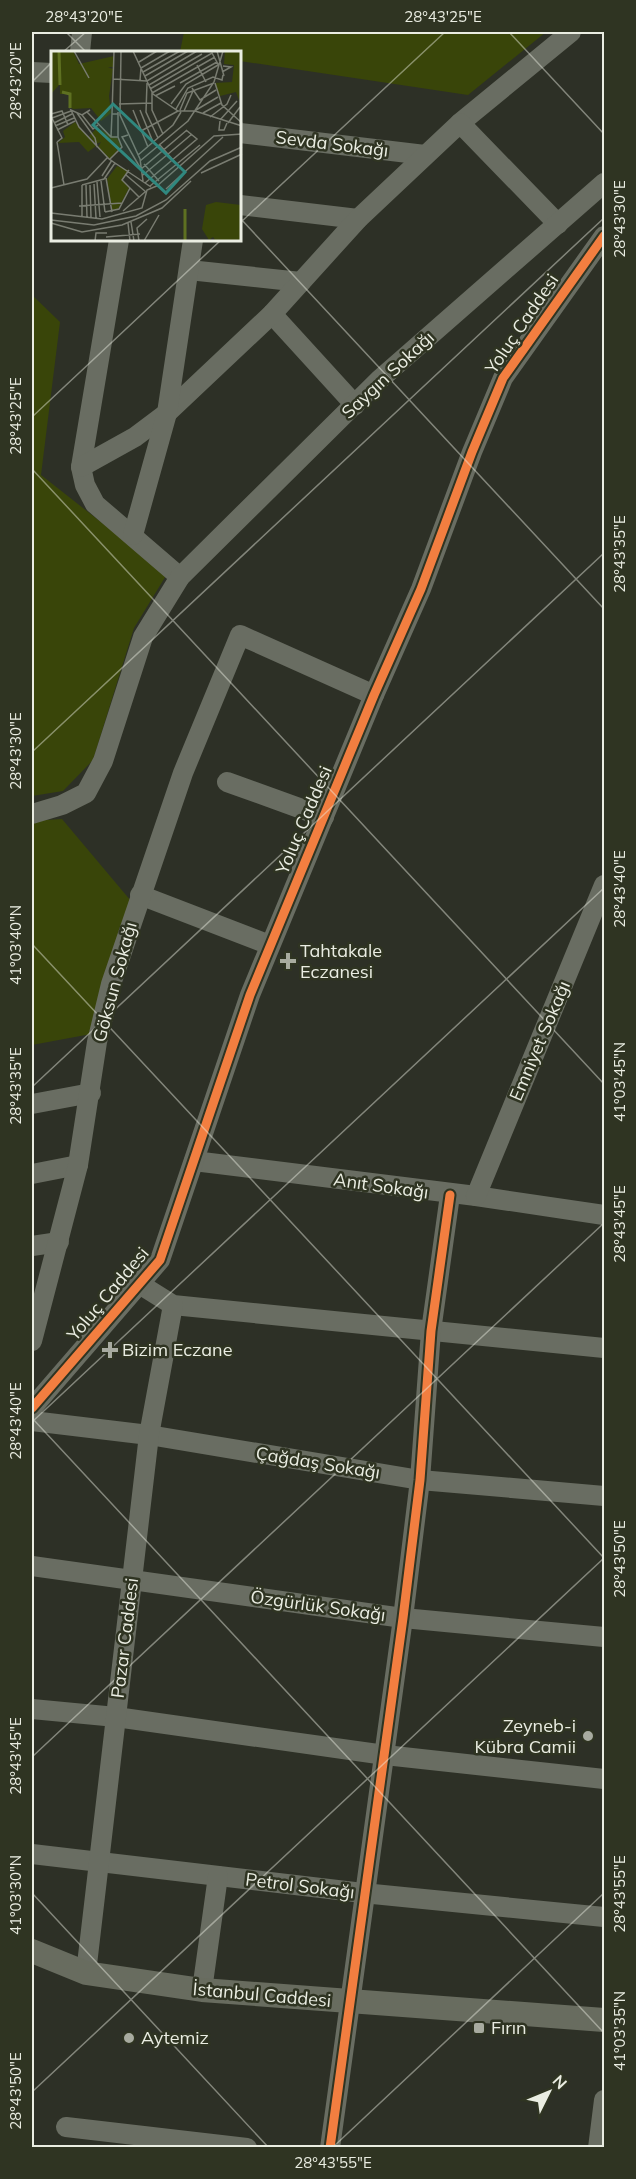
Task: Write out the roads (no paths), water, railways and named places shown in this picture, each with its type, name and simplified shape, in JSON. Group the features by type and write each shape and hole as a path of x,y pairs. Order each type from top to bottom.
{"main road":[{"name":"İstanbul Caddesi","path":"32,1952 86,1973 202,1990 350,2003 604,2020"}],"street":[{"path":"80,51 82,32"},
{"path":"81,467 135,437 167,413 272,314 358,219 425,155 460,123 571,32"},
{"path":"32,72 51,73"},
{"path":"460,123 558,224"},
{"name":"Sevda Sokağı","path":"242,133 425,155"},
{"name":"Saygın Sokağı","path":"32,813 44,812 86,793 102,761 143,637 180,577 355,405 604,183"},
{"path":"242,205 358,219"},
{"name":"Yoluç Caddesi","path":"32,1408 141,1285 160,1260 226,1061 270,945 374,695 421,589 472,452 503,378 604,236"},
{"path":"119,242 81,467 84,485 95,504 180,577"},
{"path":"133,535 167,413 193,242"},
{"path":"189,270 302,282"},
{"path":"272,314 355,405"},
{"name":"Göksun Sokağı","path":"32,1341 35,1316 59,1242 78,1165 91,1093 97,1042 111,984 183,773 240,635 374,695"},
{"path":"227,782 324,817"},
{"name":"Emniyet Sokağı","path":"476,1196 604,885"},
{"path":"140,895 270,945"},
{"path":"32,1104 91,1093"},
{"name":"Anıt Sokağı","path":"194,1161 450,1195 476,1196 604,1215"},
{"path":"32,1174 78,1165"},
{"path":"330,2148 363,1893 385,1755 403,1618 420,1480 431,1331 450,1195"},
{"path":"32,1246 59,1242"},
{"path":"141,1285 173,1305 604,1348"},
{"name":"Pazar Caddesi","path":"86,1973 149,1435 173,1305"},
{"name":"Çağdaş Sokağı","path":"32,1421 149,1435 420,1480 604,1496"},
{"name":"Özgürlük Sokağı","path":"32,1566 132,1578 403,1618 604,1637"},
{"path":"32,1709 116,1717 385,1755 604,1779"},
{"name":"Petrol Sokağı","path":"32,1854 363,1893 604,1917"},
{"path":"202,1990 218,1876"},
{"path":"598,2148 604,2100"},
{"path":"66,2127 247,2148"}],"place":[{"name":"Tahtakale Eczanesi","path":"288,961"},
{"name":"Bizim Eczane","path":"110,1350"},
{"name":"Zeyneb-i Kübra Camii","path":"588,1736"},
{"name":"Fırın","path":"479,2028"},
{"name":"Aytemiz","path":"129,2038"}]}
